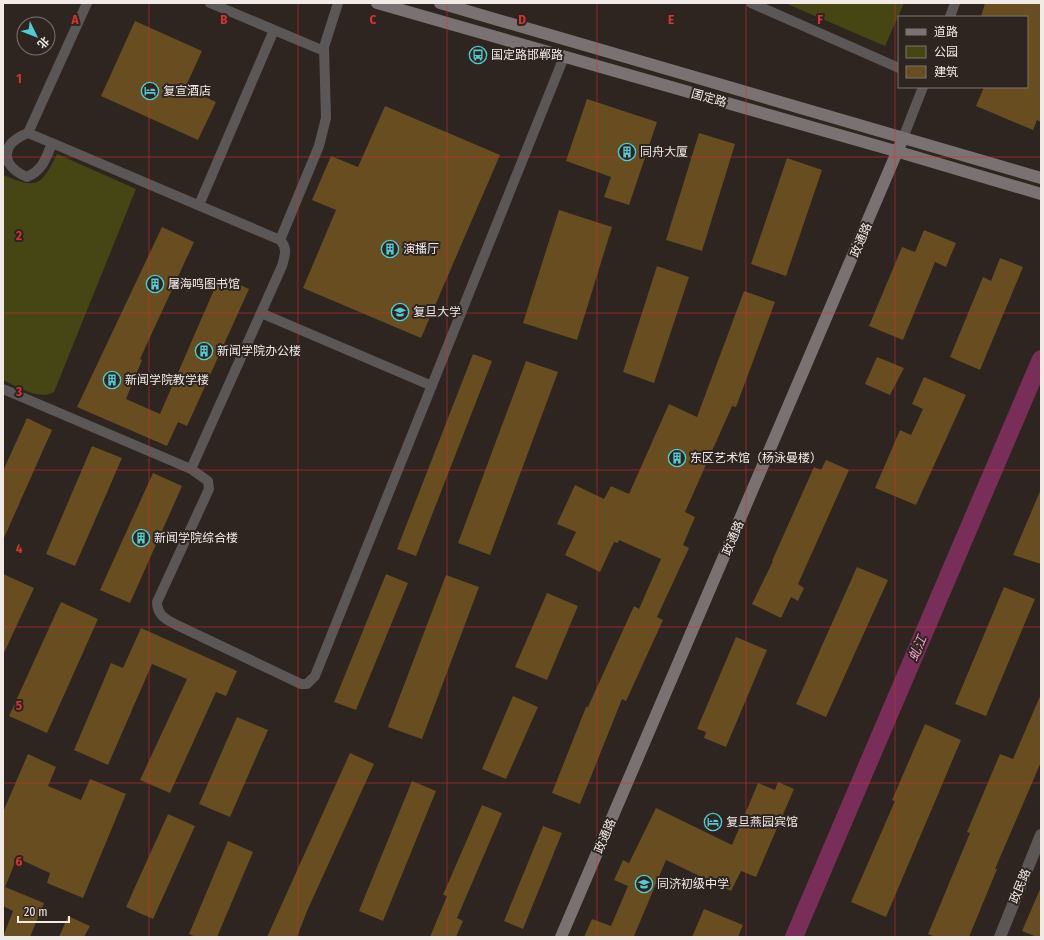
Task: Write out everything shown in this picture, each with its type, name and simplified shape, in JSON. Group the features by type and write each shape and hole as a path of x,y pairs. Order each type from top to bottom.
{"street":[{"name":"国定路","path":"377,3 1041,194"},
{"name":"国定路","path":"440,3 1041,178"},
{"name":"政通路","path":"561,937 899,152 903,138"},
{"name":"政民路","path":"1000,937 1041,835"}],"lane":[{"path":"52,143 43,166 36,173 27,177 18,173 4,157 6,148 11,142 28,132 87,3"},
{"path":"210,3 324,51"},
{"path":"280,240 319,146 326,118 324,51 338,3"},
{"path":"751,3 898,68"},
{"path":"950,16 955,3"},
{"path":"199,205 274,30"},
{"path":"3,389 191,469 208,481 209,489 157,602 157,609 162,617 181,627 301,684 307,684 315,676 564,57"},
{"path":"903,138 923,88"},
{"path":"28,132 280,240 285,245 286,251 282,266 191,469"},
{"path":"261,313 432,386"}],"green space":[{"path":"785,3 904,3 885,46"},
{"path":"57,154 136,189 54,392 42,395 28,392 3,380 3,175 24,182 37,182 47,173"}],"building":[{"path":"985,3 1041,3 1041,122 1037,120 1033,130 976,106 984,88 1028,88 1028,16 981,16"},
{"path":"135,21 202,51 185,88 216,102 198,140 101,96"},
{"name":"同舟大厦","path":"587,99 657,122 629,205 604,197 611,177 566,161"},
{"name":"演播厅","path":"385,106 500,155 421,338 303,288 336,210 312,200 331,156 358,167"},
{"path":"699,133 735,144 702,251 666,240"},
{"path":"787,158 822,170 786,276 751,264"},
{"path":"559,210 612,227 577,340 523,323"},
{"path":"162,227 194,242 140,359 142,360 126,399 160,414 220,276 249,289 187,426 178,422 167,446 77,407"},
{"path":"924,230 956,243 946,267 935,262 903,340 869,326 902,247 915,252"},
{"path":"1000,258 1023,267 980,370 950,357 983,277 991,281"},
{"path":"657,266 689,277 654,383 623,372"},
{"path":"744,291 775,302 736,407 732,406 685,512 695,517 683,545 689,548 657,617 663,620 626,701 622,699 580,804 552,793 586,707 588,707 634,606 639,609 661,559 619,540 618,543 614,542 600,572 565,555 576,532 557,524 575,485 604,499 611,486 629,494 669,404 697,417"},
{"path":"473,354 492,361 416,556 397,549"},
{"path":"877,357 904,368 890,395 865,384"},
{"path":"526,361 558,372 490,555 458,543"},
{"path":"924,377 966,395 916,505 875,488 900,430 911,435 923,409 912,404"},
{"path":"27,418 52,430 3,540 3,471"},
{"path":"92,446 122,458 75,566 46,554"},
{"path":"826,460 849,470 798,584 804,588 798,601 791,597 781,618 752,604 773,561 814,467 821,470"},
{"name":"新闻学院综合楼","path":"153,473 182,486 130,603 100,590"},
{"path":"1041,489 1041,564 1013,555"},
{"path":"857,567 888,580 826,717 796,704"},
{"path":"3,574 34,588 3,655"},
{"path":"386,574 408,583 356,710 334,702"},
{"path":"446,575 479,587 422,739 388,727"},
{"path":"1004,587 1035,599 986,716 955,704"},
{"path":"547,593 578,606 547,680 515,667"},
{"path":"61,602 98,619 47,733 9,716"},
{"path":"141,628 237,671 226,696 216,692 170,793 140,780 187,679 152,664 108,765 74,750 111,663 123,668"},
{"path":"736,637 767,650 726,747 704,738 706,732 697,729"},
{"path":"1041,694 1041,762 995,869 997,869 969,937 935,937 928,934 970,833 967,832 1000,754 1013,759"},
{"path":"513,696 538,707 506,779 482,769"},
{"path":"237,717 268,730 230,817 199,804"},
{"path":"925,724 961,740 886,917 851,902 895,801 892,800"},
{"path":"350,753 374,764 307,911 297,937 267,937"},
{"path":"28,754 56,767 48,786 81,800 90,779 126,794 83,898 47,883 50,873 17,858 5,887 44,903 30,937 3,937 13,911 3,906 3,812"},
{"path":"412,781 436,791 383,921 359,911"},
{"path":"778,782 794,789 756,877 741,871 731,891 666,860 634,936 636,937 584,937 592,919 611,926 628,886 614,880 623,860 629,863 656,808 732,845 758,783 775,790"},
{"path":"482,805 502,813 457,918 463,921 456,937 430,937 447,896 443,895"},
{"path":"168,814 195,826 153,919 126,907"},
{"path":"543,826 562,833 523,929 504,921"},
{"path":"228,841 253,852 217,937 196,937 189,934"},
{"path":"1041,887 1041,937 1037,937 1022,931"},
{"path":"704,909 743,925 738,937 692,937"},
{"path":"68,916 90,926 84,937 59,937"}],"waterway":[{"name":"虬江","path":"794,937 1041,359"}],"place":[{"name":"国定路邯郸路","path":"478,55"},
{"name":"复宣酒店","path":"150,91"},
{"name":"同舟大厦","path":"627,152"},
{"name":"演播厅","path":"390,249"},
{"name":"屠海鸣图书馆","path":"155,284"},
{"name":"复旦大学","path":"400,312"},
{"name":"新闻学院办公楼","path":"204,351"},
{"name":"新闻学院教学楼","path":"112,380"},
{"name":"东区艺术馆（杨泳曼楼）","path":"677,458"},
{"name":"新闻学院综合楼","path":"141,538"},
{"name":"复旦燕园宾馆","path":"713,822"},
{"name":"同济初级中学","path":"644,884"}]}
